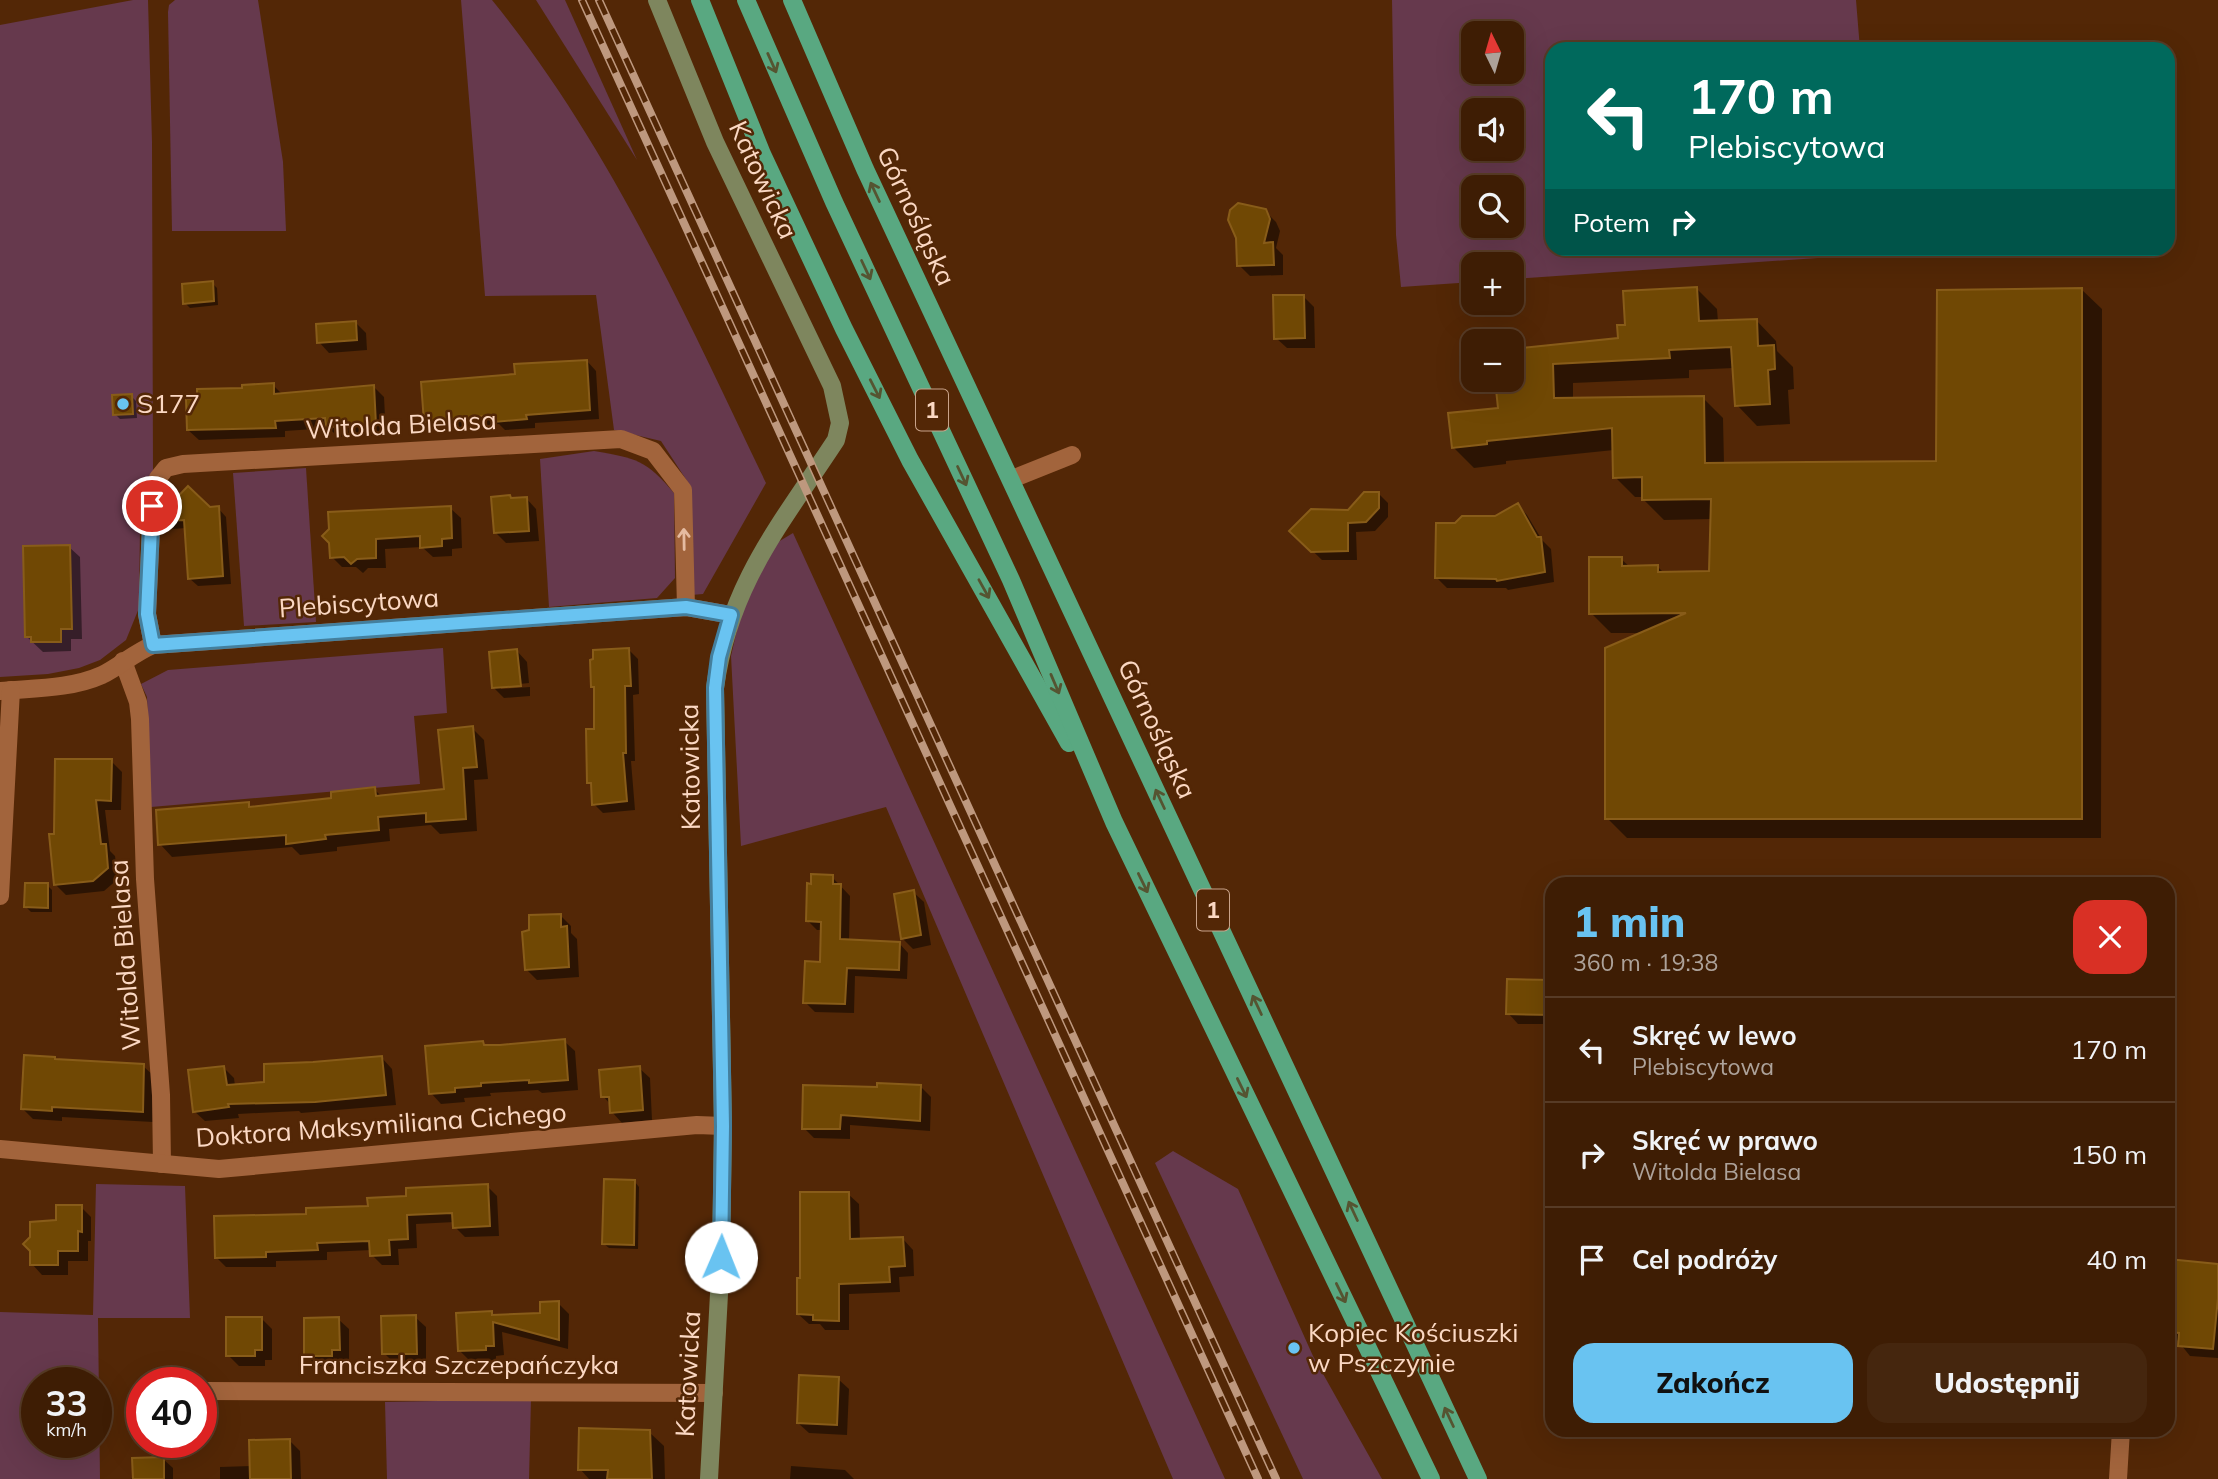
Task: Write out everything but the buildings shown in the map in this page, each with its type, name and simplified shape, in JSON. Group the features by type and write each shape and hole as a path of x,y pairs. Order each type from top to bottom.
{"main road":[{"path":"700,0 762,154 910,460 1114,822"},
{"name":"1","path":"746,0 834,202 1011,580 1114,822 1431,1479"},
{"name":"Górnośląska","path":"792,0 870,179 1478,1479"}],"street":[{"name":"Katowicka","path":"657,0 715,142 832,386 839,411 839,432 836,440 750,572 731,615 719,657 715,688 723,1126 721,1257 709,1479"},
{"name":"Witolda Bielasa","path":"153,645 147,614 152,506 158,478 166,468 210,462 621,439 653,451 683,490 686,607"},
{"path":"1012,480 1072,455"},
{"name":"Plebiscytowa","path":"6,691 78,682 102,674 153,645 686,607 731,615"},
{"name":"Witolda Bielasa","path":"123,661 138,702 140,719 147,914 161,1106 162,1164"},
{"path":"0,896 6,691"},
{"name":"Doktora Maksymiliana Cichego","path":"0,1149 219,1169 697,1125 723,1126"},
{"name":"Franciszka Szczepańczyka","path":"217,1391 714,1393"},
{"path":"2118,1479 2121,1437"}],"shaded area":[{"path":"133,0 148,0 152,142 153,471 140,527 139,608 126,640 100,660 79,668 48,674 0,677 0,25"},
{"path":"175,0 258,0 283,162 286,231 172,231 168,12 169,5"},
{"path":"461,0 492,0 573,113 643,233 766,483 703,594 691,595 689,484 661,441 614,430 596,295 485,296"},
{"path":"536,0 565,0 637,160"},
{"path":"1392,0 1856,0 1859,42 1545,42 1545,256 1847,256 1524,278 1524,252 1461,252 1461,283 1401,287 1396,235"},
{"path":"594,451 639,462 656,474 674,493 675,578 657,598 549,607 540,459"},
{"path":"306,468 316,622 244,626 233,473"},
{"path":"793,533 1225,1479 1173,1479 886,807 741,846 731,656 744,599 773,545"},
{"path":"443,648 447,713 414,716 420,784 151,807 147,697 141,684 168,670"},
{"path":"1173,1151 1238,1189 1313,1356 1382,1479 1303,1479 1155,1163"},
{"path":"96,1184 185,1186 190,1318 98,1318 99,1367 21,1367 21,1458 100,1458 100,1479 0,1479 0,1312 93,1315"},
{"path":"531,1399 529,1479 387,1479 385,1402"}],"railway":[{"path":"582,0 1258,1479"},
{"path":"599,0 1276,1479"}],"place":[{"name":"S177","path":"123,404"},
{"name":"Kopiec Kościuszki w Pszczynie","path":"1294,1348"}],"route":[{"path":"152,506 147,614 153,645 686,607 731,615 719,657 715,688 723,1126 721,1257"}]}
